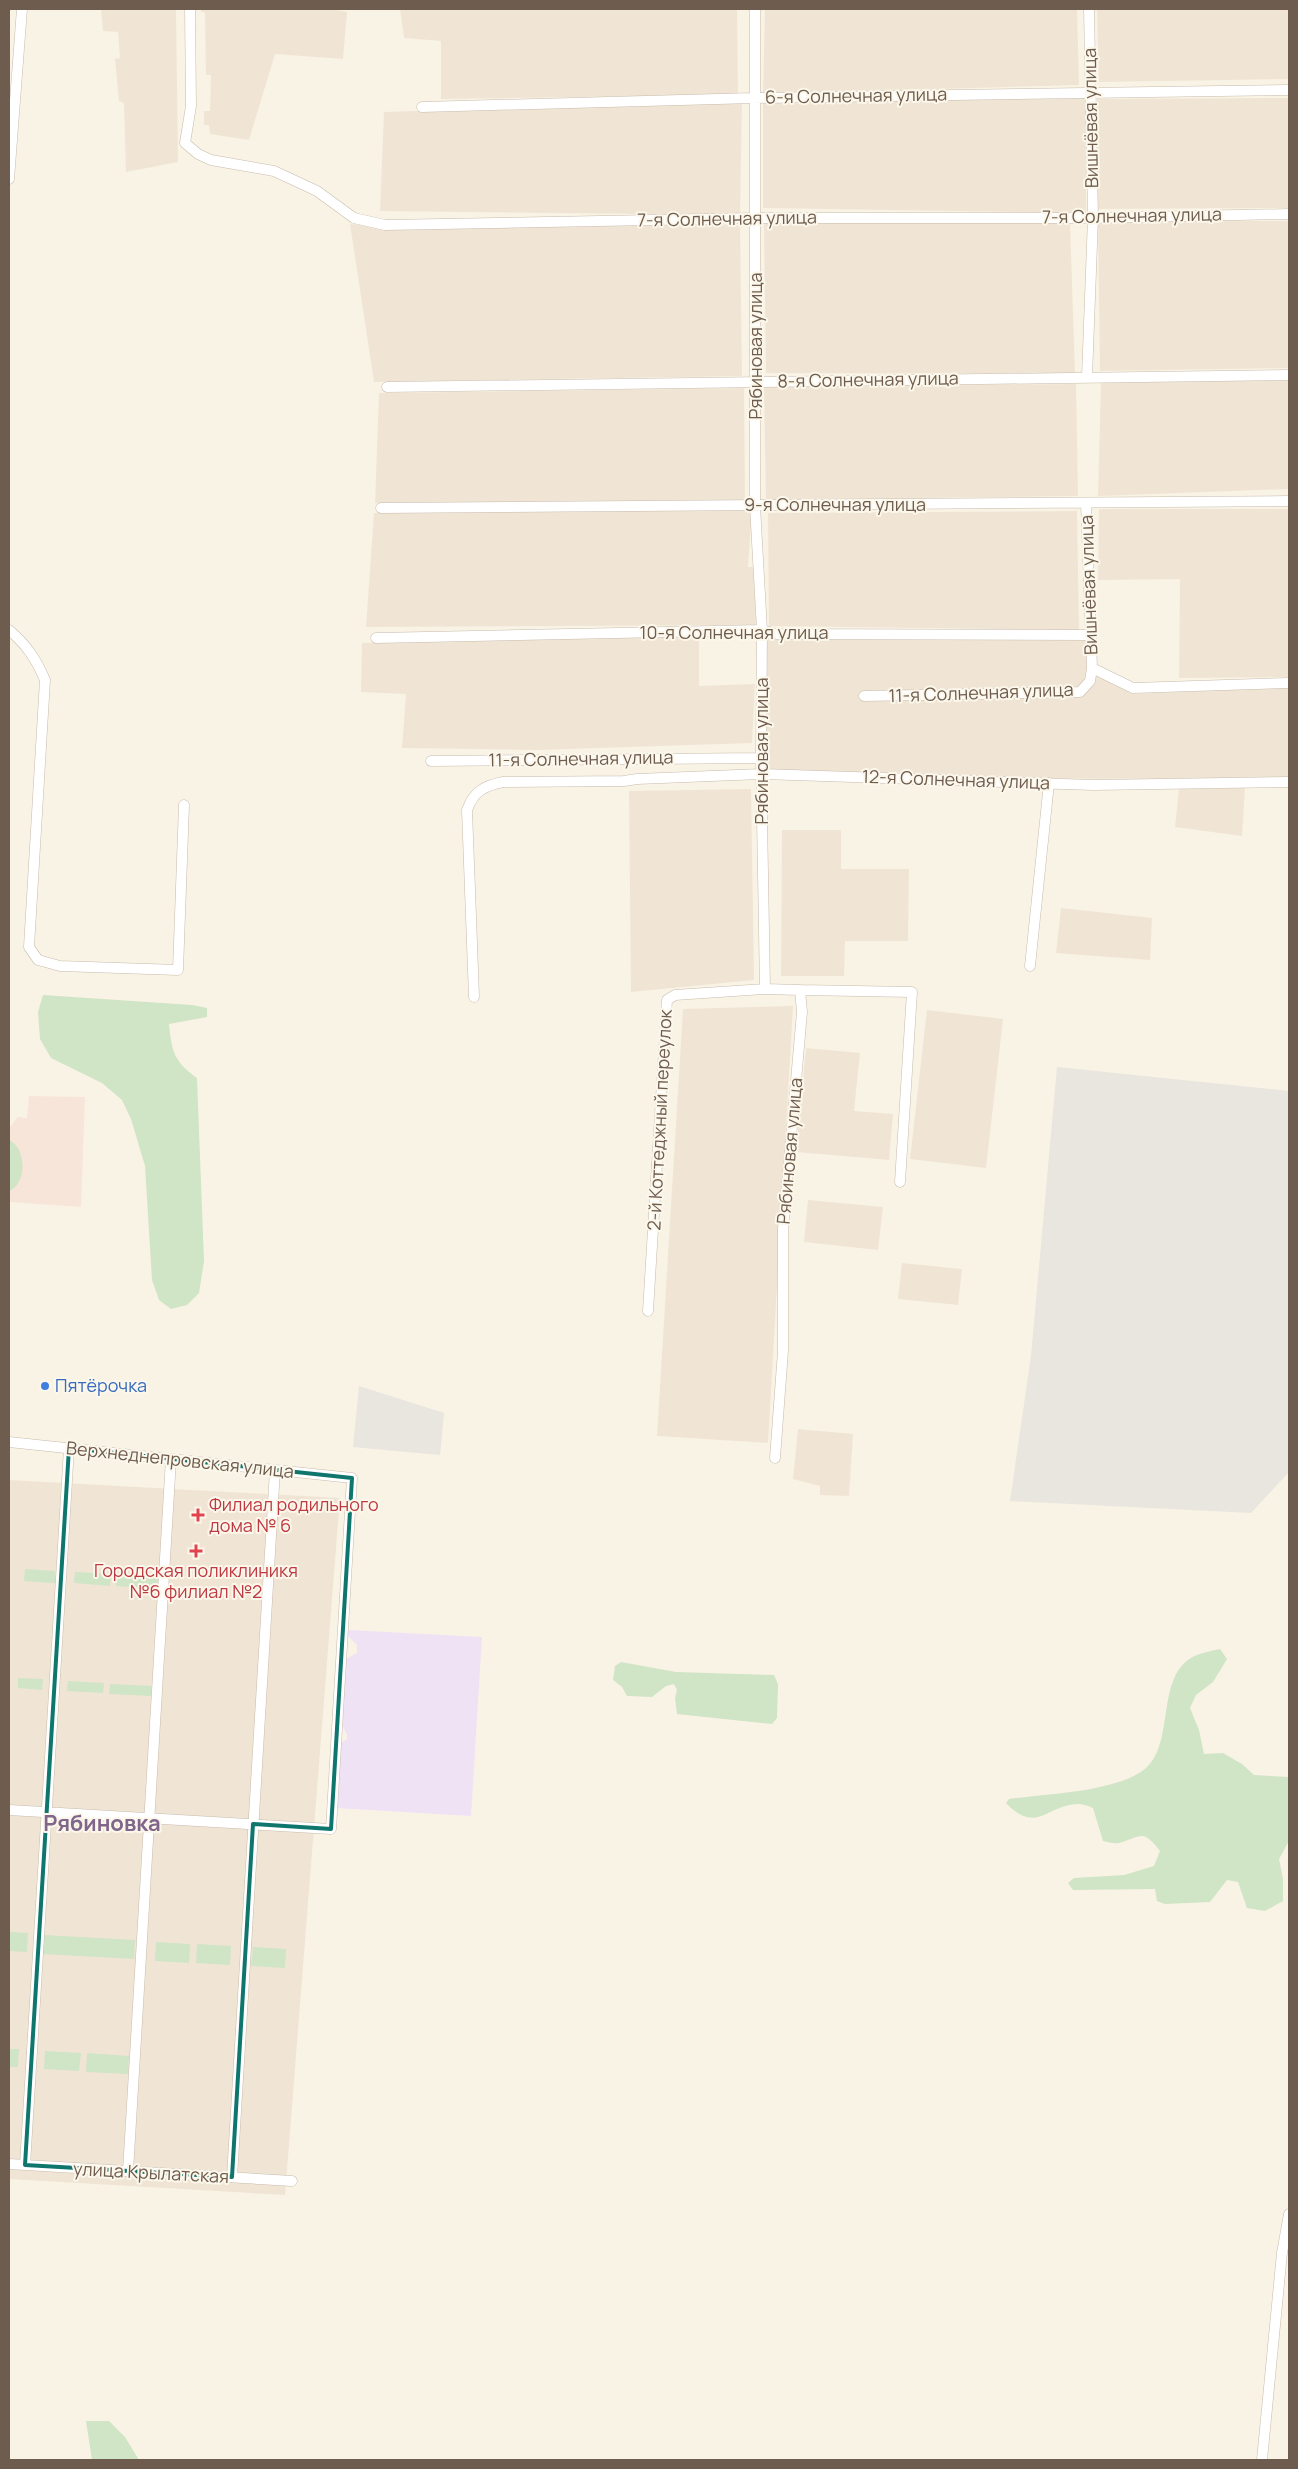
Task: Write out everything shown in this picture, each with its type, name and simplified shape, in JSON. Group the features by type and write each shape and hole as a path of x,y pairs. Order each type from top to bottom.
{"street":[{"path":"9,179 22,9"},
{"name":"7-я Солнечная улица","path":"190,9 191,106 185,143 198,154 211,160 274,171 317,192 354,218 385,225 756,218 1093,218 1289,214"},
{"name":"Рябиновая улица","path":"755,9 755,506 762,630 761,774 766,990"},
{"name":"Вишнёвая улица","path":"1087,377 1093,218 1089,9"},
{"name":"6-я Солнечная улица","path":"422,107 754,98 1289,90"},
{"name":"8-я Солнечная улица","path":"387,387 1289,375"},
{"name":"9-я Солнечная улица","path":"381,508 1289,501"},
{"name":"Вишнёвая улица","path":"1086,503 1092,668"},
{"path":"9,630 23,642 36,658 44,680 29,947 38,960 60,966 178,970 184,805"},
{"name":"10-я Солнечная улица","path":"376,638 762,630 777,634 1092,635"},
{"name":"11-я Солнечная улица","path":"864,696 1080,692 1090,681 1092,668 1133,688 1289,683"},
{"name":"11-я Солнечная улица","path":"431,761 761,758"},
{"name":"12-я Солнечная улица","path":"474,998 467,810 472,796 484,786 503,782 624,781 637,778 761,774 1094,785 1289,782"},
{"path":"1030,966 1049,783"},
{"path":"766,990 912,992 900,1182"},
{"name":"2-й Коттеджный переулок","path":"648,1311 667,1000 675,995 766,990"},
{"name":"Рябиновая улица","path":"775,1458 783,1351 783,1229 802,1012 800,990"},
{"name":"Верхнеднепровская улица","path":"9,1442 352,1478 331,1829 253,1824"},
{"path":"25,2165 68,1448"},
{"path":"128,2171 171,1459"},
{"path":"232,2177 275,1470"},
{"path":"9,1810 253,1824"},
{"name":"улица Крылатская","path":"9,2164 292,2181"},
{"path":"1262,2460 1282,2253 1289,2214"}],"highlighted area":[{"path":"69,1448 352,1478 331,1829 253,1824 232,2177 25,2165"}],"shaded area":[{"path":"101,9 176,9 178,162 126,172 124,103 119,101 115,59 120,58 118,32 103,31"},
{"path":"201,9 331,9 347,12 343,59 275,54 249,140 210,134 209,125 204,125 204,111 210,111 211,75 206,75 205,12 201,12"},
{"path":"400,9 737,9 738,95 441,99 441,41 404,38"},
{"path":"765,9 1077,9 1079,85 763,94"},
{"path":"1097,9 1289,9 1289,79 1099,82"},
{"path":"1086,95 1086,213 763,208 763,98"},
{"path":"1289,98 1289,208 1098,209 1097,99"},
{"path":"742,100 740,215 380,211 384,112"},
{"path":"1098,220 1289,221 1289,368 1100,371"},
{"path":"764,222 1070,223 1075,374 766,373"},
{"path":"350,224 399,227 740,225 742,376 374,382"},
{"path":"1101,381 1289,381 1289,489 1098,496"},
{"path":"1076,384 1078,496 766,500 764,386"},
{"path":"744,388 745,501 375,503 379,393"},
{"path":"752,508 748,567 754,567 756,625 366,627 374,513"},
{"path":"1099,509 1289,509 1289,677 1179,678 1180,579 1098,580"},
{"path":"1077,511 1079,630 769,626 768,513"},
{"path":"699,635 699,686 755,684 752,743 538,750 402,748 406,694 361,692 362,643"},
{"path":"764,637 1087,639 1087,670 1132,694 1289,687 1289,779 763,778"},
{"path":"1245,788 1242,836 1175,827 1179,789"},
{"path":"751,789 754,980 631,992 629,791"},
{"path":"782,830 841,830 841,869 909,869 908,941 845,941 844,976 781,976"},
{"path":"1061,908 1152,918 1150,960 1056,953"},
{"path":"793,1006 768,1443 657,1436 683,1009"},
{"path":"927,1010 1003,1019 986,1168 910,1159"},
{"path":"806,1048 860,1053 854,1111 893,1114 889,1160 796,1152"},
{"path":"1057,1067 1289,1091 1289,1472 1251,1513 1010,1501 1031,1356"},
{"path":"29,1096 85,1097 81,1207 9,1202 9,1128 18,1117 27,1118"},
{"path":"808,1200 883,1207 878,1250 804,1242"},
{"path":"902,1263 962,1269 958,1305 898,1299"},
{"path":"359,1386 444,1413 440,1455 353,1447"},
{"path":"798,1429 853,1434 849,1496 820,1495 820,1486 793,1479"},
{"path":"9,1480 340,1498 285,2195 9,2179"},
{"path":"348,1630 482,1637 471,1816 336,1808 341,1743 347,1739 342,1724 346,1659 357,1653 357,1645 348,1636"}],"green space":[{"path":"43,995 192,1005 207,1008 207,1017 169,1024 175,1055 183,1066 197,1078 204,1261 199,1293 187,1305 171,1309 159,1300 152,1280 145,1166 131,1119 122,1100 102,1083 51,1058 40,1039 38,1012"},
{"path":"9,1140 19,1150 22,1158 22,1174 15,1187 9,1191"},
{"path":"25,1569 55,1571 55,1583 24,1581"},
{"path":"75,1572 111,1574 110,1586 74,1583"},
{"path":"117,1575 158,1577 157,1589 116,1586"},
{"path":"1220,1649 1227,1659 1213,1682 1196,1695 1190,1708 1199,1730 1204,1754 1223,1753 1242,1764 1254,1775 1289,1777 1289,1841 1279,1859 1283,1879 1283,1901 1265,1911 1247,1908 1238,1882 1227,1880 1210,1902 1165,1904 1157,1901 1155,1889 1073,1890 1068,1883 1074,1878 1124,1875 1154,1866 1160,1851 1149,1839 1141,1836 1117,1843 1103,1841 1093,1808 1088,1806 1078,1804 1067,1806 1034,1818 1026,1817 1006,1803 1009,1799 1100,1787 1134,1776 1146,1768 1155,1757 1160,1743 1173,1680 1180,1668 1194,1656"},
{"path":"621,1662 676,1672 774,1675 778,1684 777,1718 772,1724 677,1714 675,1698 677,1690 674,1684 666,1686 652,1697 627,1696 622,1687 613,1680 615,1666"},
{"path":"18,1678 43,1679 42,1690 18,1688"},
{"path":"68,1681 104,1683 103,1693 67,1691"},
{"path":"110,1684 151,1686 151,1696 109,1694"},
{"path":"9,1932 28,1933 27,1952 9,1951"},
{"path":"44,1935 135,1940 134,1959 43,1954"},
{"path":"156,1942 190,1944 189,1963 155,1961"},
{"path":"197,1944 231,1946 230,1965 196,1963"},
{"path":"253,1947 286,1949 285,1968 251,1966"},
{"path":"9,2049 19,2049 18,2067 9,2067"},
{"path":"45,2051 81,2053 79,2071 44,2069"},
{"path":"87,2053 129,2056 128,2074 86,2072"},
{"path":"86,2421 109,2421 125,2437 139,2460 92,2460"}],"place":[{"name":"Пятёрочка","path":"45,1386"},
{"name":"Филиал родильного дома № 6","path":"198,1515"},
{"name":"Городская поликлиникя №6 филиал №2","path":"196,1551"}],"district":[{"name":"Рябиновка","path":"102,1823"}]}
